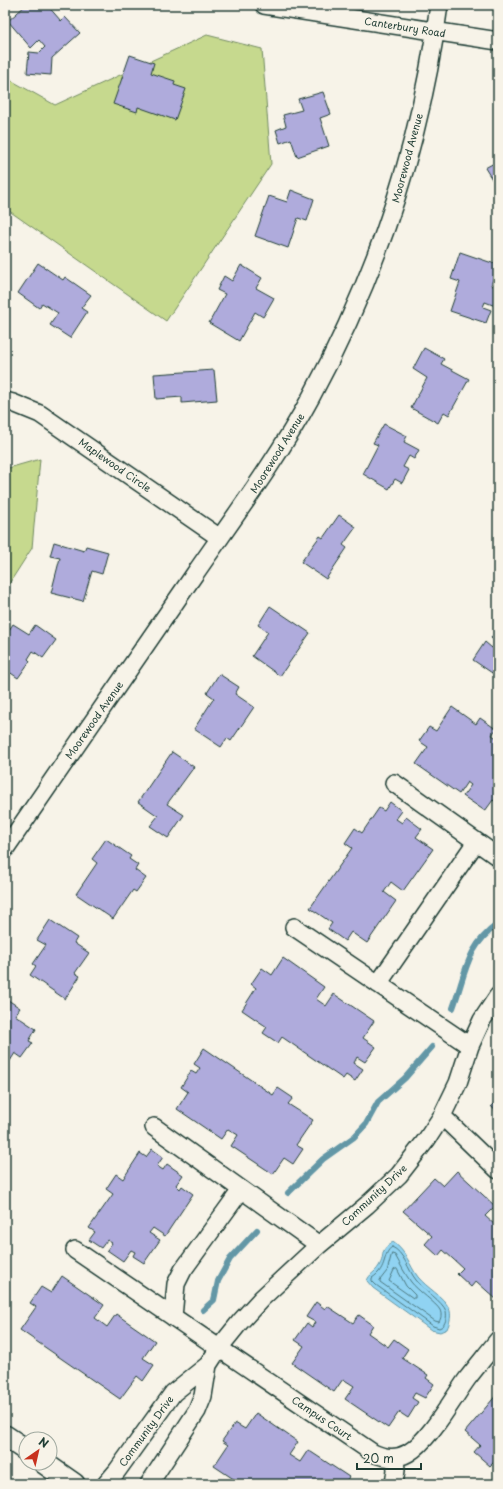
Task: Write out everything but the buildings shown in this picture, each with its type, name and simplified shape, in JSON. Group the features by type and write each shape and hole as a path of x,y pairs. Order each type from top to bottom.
{"street":[{"name":"Canterbury Road","path":"264,5 498,41"},
{"name":"Moorewood Avenue","path":"5,849 254,488 303,412 336,348 365,285 386,231 413,142 426,84 436,31 439,5"},
{"name":"Maplewood Circle","path":"5,401 40,414 220,538"},
{"path":"394,783 498,857"},
{"path":"378,984 476,842"},
{"path":"294,927 470,1046"},
{"name":"Community Drive","path":"106,1484 173,1393 208,1365 219,1348 262,1298 319,1245 367,1205 399,1175 427,1139 442,1116 458,1082 470,1046 482,1020 498,996"},
{"path":"442,1116 498,1170"},
{"path":"154,1127 319,1245"},
{"path":"173,1317 176,1284 183,1270 241,1190"},
{"name":"Campus Court","path":"75,1250 373,1453 382,1458 395,1458"},
{"path":"394,1484 396,1470 395,1458 407,1454 418,1446 498,1340"},
{"name":"Community Drive","path":"149,1484 197,1411 203,1396 208,1365"},
{"path":"5,1436 18,1445"},
{"path":"55,1471 74,1484"}],"green space":[{"path":"207,35 262,49 271,164 166,321 5,208 5,77 55,105"},
{"path":"40,459 32,548 5,590 5,469"}],"water":[{"path":"393,1242 405,1254 418,1277 443,1300 449,1308 450,1318 447,1329 440,1332 431,1330 373,1288 367,1281 379,1266 385,1248"}],"waterway":[{"path":"453,1008 473,951 487,933 498,924"},
{"path":"288,1193 323,1159 354,1137 366,1124 378,1102 405,1078 432,1047"},
{"path":"203,1310 214,1300 218,1281 230,1259 257,1230"}]}
